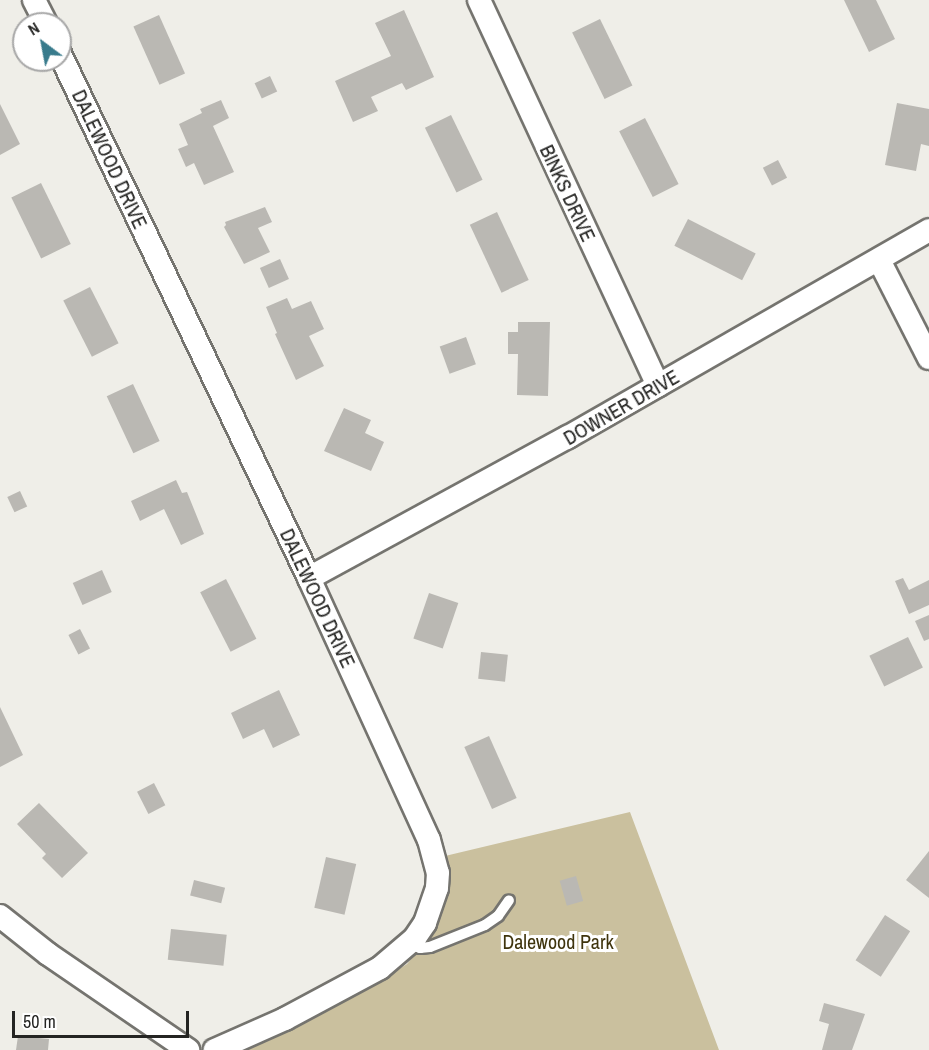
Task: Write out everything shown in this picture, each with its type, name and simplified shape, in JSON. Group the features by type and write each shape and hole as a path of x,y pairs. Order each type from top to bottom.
{"street":[{"name":"BINKS DRIVE","path":"479,0 658,385"},
{"name":"DALEWOOD DRIVE","path":"69,72 309,578 435,854 438,873 432,907 425,923 409,944 380,968 358,982 215,1050"},
{"name":"DOWNER DRIVE","path":"309,578 457,499 929,230"},
{"path":"879,260 929,358"},
{"path":"0,916 48,954 188,1050"}],"lane":[{"path":"409,944 420,948 430,947 485,925 498,916 509,900"}],"green space":[{"name":"Dalewood Park","path":"630,812 719,1050 237,1050 380,981 407,964 420,948 448,876 445,856"}],"building":[{"path":"844,0 876,0 895,39 869,52"},
{"path":"404,10 434,77 406,90 402,83 371,97 378,111 353,122 335,81 391,56 375,23"},
{"path":"159,15 185,73 159,85 133,26"},
{"path":"600,19 632,86 605,99 572,33"},
{"path":"270,76 277,91 262,99 255,83"},
{"path":"221,100 229,118 213,126 234,172 204,185 194,163 186,167 178,149 188,145 179,124 202,113 200,109"},
{"path":"897,103 929,109 929,146 921,144 916,171 885,165"},
{"path":"0,104 20,144 0,155"},
{"path":"451,115 483,180 456,192 425,128"},
{"path":"645,118 679,184 653,197 619,131"},
{"path":"778,160 787,178 772,186 763,168"},
{"path":"41,183 71,244 41,259 11,197"},
{"path":"265,207 272,222 258,228 270,252 244,264 224,227 225,222"},
{"path":"497,212 529,280 502,293 470,225"},
{"path":"688,219 756,254 742,280 674,246"},
{"path":"280,259 289,279 269,288 260,268"},
{"path":"90,287 119,343 92,357 63,301"},
{"path":"287,298 292,309 311,301 324,329 309,336 324,366 296,380 275,334 277,333 266,307"},
{"path":"518,322 550,322 548,396 517,395 518,354 508,354 508,332 518,332"},
{"path":"466,337 476,364 450,374 440,347"},
{"path":"133,384 160,441 133,453 107,396"},
{"path":"344,408 371,420 365,433 384,442 371,471 324,451"},
{"path":"176,480 182,493 187,492 204,534 181,545 164,509 140,521 131,501"},
{"path":"20,491 27,506 14,512 7,497"},
{"path":"102,570 112,592 83,605 73,583"},
{"path":"903,578 909,590 929,580 929,605 909,614 895,581"},
{"path":"226,579 256,639 231,652 200,592"},
{"path":"429,593 458,603 443,648 413,638"},
{"path":"929,615 929,639 924,641 915,621"},
{"path":"80,629 90,649 78,655 68,635"},
{"path":"908,637 923,668 884,686 869,656"},
{"path":"481,652 508,655 505,682 478,679"},
{"path":"279,690 300,735 273,748 264,729 243,739 231,713"},
{"path":"0,707 23,755 0,767"},
{"path":"489,736 517,798 492,809 464,747"},
{"path":"154,783 165,805 148,814 137,792"},
{"path":"39,803 88,853 62,878 42,858 46,854 17,824"},
{"path":"929,851 929,898 906,880"},
{"path":"326,857 356,864 345,915 314,908"},
{"path":"576,876 583,901 567,906 560,881"},
{"path":"194,880 225,888 221,903 190,896"},
{"path":"885,915 910,931 881,977 856,960"},
{"path":"171,929 227,935 223,966 168,960"},
{"path":"824,1003 865,1014 852,1050 822,1050 829,1024 819,1021"},
{"path":"18,1036 49,1039 48,1050 16,1050"}]}
